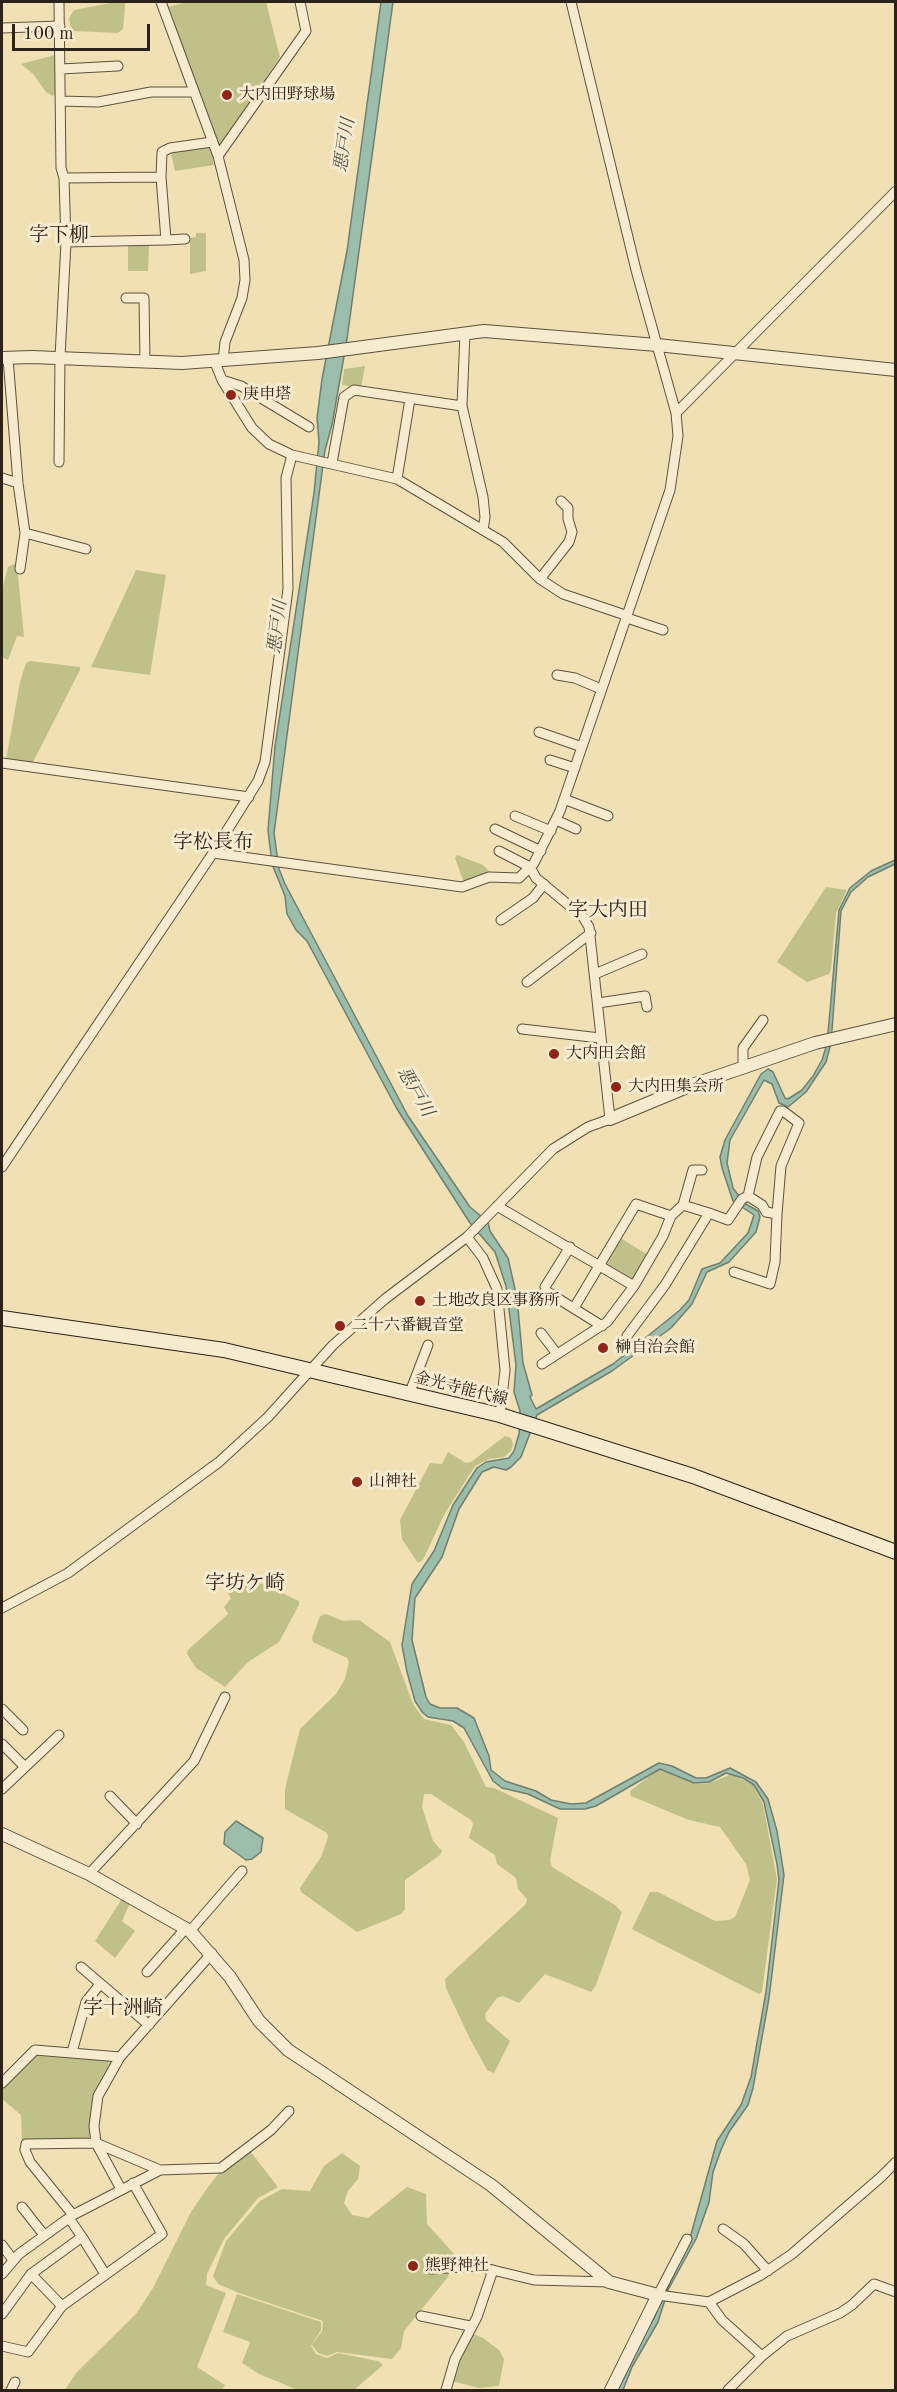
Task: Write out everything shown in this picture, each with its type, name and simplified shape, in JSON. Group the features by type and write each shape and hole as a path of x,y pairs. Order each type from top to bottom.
{"main road":[{"name":"金光寺能代線","path":"2,1318 224,1350 410,1392 507,1417 693,1476 896,1552"}],"street":[{"path":"59,2 61,168 64,178 66,242 60,357 59,462"},
{"path":"160,2 218,156 244,260 245,280 242,298 219,360 222,380 252,428 269,444 292,455 398,479 503,542 540,579 563,594 663,630"},
{"path":"218,156 306,31 300,2"},
{"path":"213,853 462,887 489,877 519,878 541,851 556,820 670,490 677,454 676,413 636,270 571,2"},
{"path":"2,28 60,26"},
{"path":"61,69 118,66"},
{"path":"60,101 98,102 151,92 193,92"},
{"path":"166,240 161,177 162,152 171,148 212,142"},
{"path":"64,178 161,177"},
{"path":"676,413 896,191"},
{"path":"66,242 185,239"},
{"path":"126,298 144,298 145,362"},
{"path":"20,569 25,533 5,358 60,357 145,362 219,360 318,353 465,333 510,332 896,370"},
{"path":"465,333 462,406 483,497 485,517 483,530"},
{"path":"222,380 241,386 309,427"},
{"path":"332,463 344,397 354,390 462,406"},
{"path":"398,479 410,399"},
{"path":"2,1167 213,853 249,797 265,762 288,589 286,478 292,455"},
{"path":"2,478 18,483"},
{"path":"540,579 569,542 572,532 568,519 568,508 561,501"},
{"path":"25,533 86,549"},
{"path":"557,675 575,678 601,689"},
{"path":"539,732 582,747"},
{"path":"550,760 575,768"},
{"path":"2,763 249,797"},
{"path":"564,799 608,816"},
{"path":"515,816 551,831"},
{"path":"556,820 576,829"},
{"path":"495,829 541,851"},
{"path":"500,851 530,867 531,872 583,917 591,933 610,1119"},
{"path":"501,920 533,898 544,884"},
{"path":"527,982 591,933"},
{"path":"595,974 642,954"},
{"path":"598,1003 645,996 647,1008"},
{"path":"743,1068 743,1048 763,1020"},
{"path":"2,1608 68,1573 182,1492 268,1417 314,1370 333,1346 385,1299 467,1237 553,1149 588,1127 743,1068 815,1043 896,1024"},
{"path":"522,1029 600,1038"},
{"path":"683,1205 728,1220 742,1200 757,1157 780,1111 799,1123 781,1166 778,1182 775,1262 770,1284 734,1272"},
{"path":"542,1364 602,1326 634,1286 663,1236 671,1216 683,1205 693,1170 702,1170"},
{"path":"742,1200 762,1205 766,1212 777,1214"},
{"path":"574,1308 636,1204 671,1216"},
{"path":"497,1206 634,1286"},
{"path":"627,1336 665,1285 709,1214"},
{"path":"467,1237 483,1258 497,1289 507,1417"},
{"path":"570,1247 545,1287 546,1291 602,1326"},
{"path":"541,1333 557,1354"},
{"path":"410,1392 428,1345"},
{"path":"88,1874 194,1761 225,1697"},
{"path":"2,1709 23,1730"},
{"path":"2,1789 58,1734"},
{"path":"2,1744 25,1767"},
{"path":"110,1796 137,1824"},
{"path":"2,1833 88,1874 188,1930 212,1953 260,2021 288,2050 491,2185 609,2282"},
{"path":"147,1972 242,1871"},
{"path":"121,2189 96,2143 94,2126 98,2096 120,2057 212,1953"},
{"path":"81,1967 149,2025"},
{"path":"72,2052 86,2002 100,1984"},
{"path":"2,2083 35,2050 120,2057"},
{"path":"2,2274 13,2260 44,2235 71,2217 133,2183 160,2170 221,2168 270,2130 289,2111"},
{"path":"105,2274 71,2217 30,2162 25,2150 26,2144 96,2143 160,2170"},
{"path":"431,2269 476,2266 534,2280 609,2282 663,2295 709,2302 768,2271 792,2254 896,2162"},
{"path":"2,2346 28,2352 62,2306 162,2234 133,2183"},
{"path":"22,2207 44,2235"},
{"path":"723,2229 744,2244 768,2271"},
{"path":"2,2314 31,2274 82,2237"},
{"path":"612,2390 663,2295 687,2239"},
{"path":"2,2245 13,2260"},
{"path":"446,2391 455,2359 470,2326 477,2317 493,2271"},
{"path":"31,2274 62,2306"},
{"path":"729,2391 762,2356 788,2336 852,2305 874,2284 896,2292"},
{"path":"709,2302 722,2320 762,2356"},
{"path":"421,2316 470,2326"}],"green space":[{"path":"125,2 123,29 118,33 74,31 70,25 69,18 74,10"},
{"name":"大内田野球場","path":"187,2 266,2 280,57 219,149 168,7"},
{"path":"55,55 57,57 58,92 53,96 46,92 33,74 21,64"},
{"path":"203,146 211,149 214,165 175,171 171,153"},
{"path":"196,233 206,233 206,271 190,274 190,238 196,237"},
{"path":"128,245 149,246 148,271 128,271"},
{"path":"365,366 361,388 342,385 344,369"},
{"path":"17,565 24,637 17,636 8,660 2,657 2,590 8,567"},
{"path":"136,570 166,575 150,675 91,667"},
{"path":"30,661 80,667 32,764 6,760 20,682 26,663"},
{"path":"457,855 483,865 490,872 464,883 455,858"},
{"path":"826,887 847,890 836,913 831,970 829,974 807,982 777,962"},
{"path":"619,1237 648,1255 637,1278 629,1278 606,1265"},
{"path":"505,1436 511,1438 513,1444 511,1451 504,1457 489,1459 475,1466 444,1515 423,1560 418,1563 402,1539 400,1520 430,1463 442,1464 448,1452 466,1463 471,1462"},
{"path":"258,1582 299,1601 299,1605 279,1642 248,1662 225,1687 196,1668 187,1654 188,1650 228,1614 224,1607 231,1598 227,1592 229,1590"},
{"path":"326,1614 343,1621 359,1620 390,1642 413,1704 424,1719 451,1725 464,1742 486,1787 494,1788 558,1818 550,1861 552,1867 615,1905 622,1912 596,1985 591,1992 545,1974 519,2003 503,1996 497,1998 485,2014 486,2020 510,2041 494,2073 487,2070 469,2037 446,1988 445,1979 526,1904 527,1899 518,1889 516,1878 497,1864 495,1855 469,1838 473,1824 471,1820 431,1794 424,1794 422,1807 433,1841 442,1851 440,1855 405,1880 405,1909 401,1914 357,1932 301,1892 300,1888 321,1857 328,1837 327,1833 285,1809 285,1789 300,1729 336,1694 345,1679 349,1662 347,1658 313,1642 312,1638 320,1616"},
{"path":"659,1769 695,1784 709,1783 732,1774 753,1785 763,1804 777,1879 762,1992 759,1994 632,1929 650,1892 658,1892 715,1921 729,1920 735,1917 750,1880 746,1864 720,1827 689,1820 631,1796 630,1791"},
{"path":"123,1897 130,1903 122,1921 135,1931 115,1958 95,1941"},
{"path":"36,2054 113,2059 93,2111 89,2139 22,2142 21,2115 2,2099 2,2088"},
{"path":"250,2151 278,2187 258,2198 224,2239 207,2274 206,2285 226,2293 197,2367 225,2385 222,2390 65,2390 76,2373 136,2314 153,2288 191,2212 208,2187 220,2172"},
{"path":"342,2153 360,2166 358,2179 348,2191 344,2203 352,2215 368,2218 407,2187 426,2194 427,2224 455,2255 448,2277 404,2331 401,2348 392,2359 337,2352 327,2356 318,2353 312,2345 322,2331 323,2321 239,2293 218,2284 213,2276 226,2241 260,2201 282,2189 310,2191 324,2166"},
{"path":"237,2294 321,2322 321,2330 311,2346 316,2354 327,2358 338,2353 378,2361 383,2365 354,2390 298,2390 259,2374 242,2363 250,2342 223,2332"},
{"path":"473,2334 483,2338 499,2350 504,2359 499,2386 479,2388 452,2381 469,2335"}],"shaded area":[{"path":"381,2 393,2 347,339 332,425 325,450 274,833 279,869 285,884 408,1116 470,1207 488,1222 490,1231 508,1258 517,1298 523,1363 532,1395 530,1397 536,1409 613,1364 680,1310 689,1300 702,1269 720,1263 748,1233 754,1215 733,1201 720,1157 725,1140 761,1074 768,1069 773,1072 785,1098 788,1099 802,1090 813,1076 822,1060 827,1044 839,910 850,888 871,871 895,860 895,864 868,877 851,892 841,911 831,1043 826,1062 806,1092 788,1107 779,1103 772,1084 764,1080 730,1140 727,1163 733,1188 744,1203 758,1211 760,1217 756,1232 729,1262 707,1272 692,1304 671,1328 612,1371 537,1415 521,1457 511,1467 506,1470 494,1467 482,1472 459,1509 442,1557 415,1598 412,1640 426,1697 430,1704 440,1708 457,1708 474,1718 489,1756 491,1770 505,1781 536,1791 551,1800 571,1804 586,1803 659,1763 672,1766 696,1778 706,1778 730,1768 756,1782 768,1799 777,1831 784,1875 769,1998 753,2088 748,2105 729,2132 721,2150 713,2172 709,2202 696,2239 668,2290 658,2322 632,2367 623,2390 617,2390 628,2363 654,2318 690,2238 717,2141 741,2105 751,2077 766,1992 779,1880 764,1802 754,1785 743,1778 726,1773 709,1782 694,1783 660,1769 596,1806 585,1809 560,1809 528,1794 502,1788 493,1781 464,1728 453,1721 428,1717 423,1713 415,1701 407,1672 402,1645 412,1584 434,1551 453,1505 477,1468 486,1462 509,1458 514,1451 519,1434 520,1411 514,1392 516,1365 506,1286 495,1252 470,1223 397,1109 307,941 296,930 287,914 285,896 272,864 268,830 275,746 314,493 319,442 317,418 322,379 347,251"},
{"path":"236,1821 263,1838 261,1852 252,1859 246,1860 224,1844 225,1832"}],"place":[{"name":"大内田野球場","path":"227,95"},
{"name":"庚申塔","path":"231,395"},
{"name":"大内田会館","path":"554,1054"},
{"name":"大内田集会所","path":"616,1087"},
{"name":"土地改良区事務所","path":"420,1301"},
{"name":"二十六番観音堂","path":"340,1326"},
{"name":"榊自治会館","path":"603,1348"},
{"name":"山神社","path":"357,1482"},
{"name":"熊野神社","path":"413,2266"}],"district":[{"name":"字下柳","path":"59,236"},
{"name":"字松長布","path":"213,843"},
{"name":"字大内田","path":"608,911"},
{"name":"字坊ケ崎","path":"245,1584"},
{"name":"字十洲崎","path":"123,2009"}],"water label":[{"name":"悪戸川","path":"345,145"},
{"name":"悪戸川","path":"278,627"},
{"name":"悪戸川","path":"415,1092"}]}
